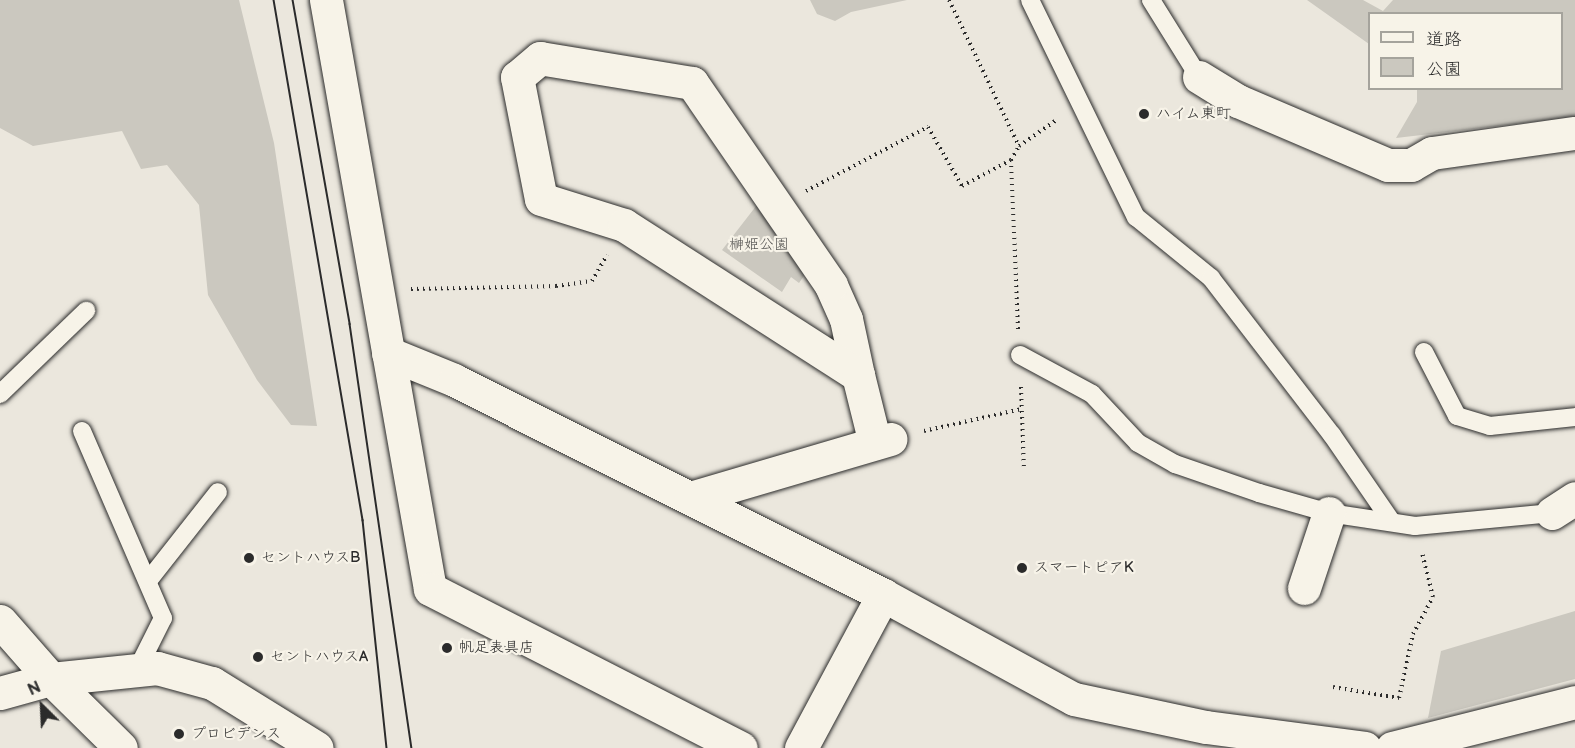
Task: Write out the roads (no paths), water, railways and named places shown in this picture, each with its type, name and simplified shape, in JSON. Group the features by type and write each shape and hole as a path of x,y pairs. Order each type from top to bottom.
{"street":[{"path":"326,0 379,289 388,353 430,589 741,748"},
{"path":"690,498 883,441 858,375 846,319 831,285 692,83 540,58 517,77 541,199 624,225 858,375"},
{"path":"1199,77 1238,102 1388,165 1411,165 1432,153 1575,133"},
{"path":"388,353 454,380 884,595 1074,699 1204,738 1365,748"},
{"path":"1304,588 1329,513"},
{"path":"801,748 884,595"},
{"path":"0,621 51,679 121,748"},
{"path":"0,693 51,679 157,668 213,683 317,748"},
{"path":"1392,748 1575,702"}],"lane":[{"path":"1030,0 1079,105 1136,217 1210,278 1332,435 1391,521"},
{"path":"1151,0 1199,77"},
{"path":"0,394 86,311"},
{"path":"1424,352 1457,416 1490,426 1575,417"},
{"path":"1020,355 1092,394 1138,443 1175,464 1329,513 1415,526 1563,505"},
{"path":"82,431 163,618 137,670"},
{"path":"148,581 218,492"}],"tram line":[{"path":"274,0 363,520 387,748"},
{"path":"293,0 350,324 412,748"}],"place":[{"name":"ハイム東町","path":"1144,114"},
{"name":"セントハウスB","path":"249,558"},
{"name":"スマートピアK","path":"1022,568"},
{"name":"帆足表具店","path":"447,648"},
{"name":"セントハウスA","path":"258,657"},
{"name":"プロビデンス","path":"179,734"}],"park label":[{"name":"榊姫公園","path":"759,245"}]}
